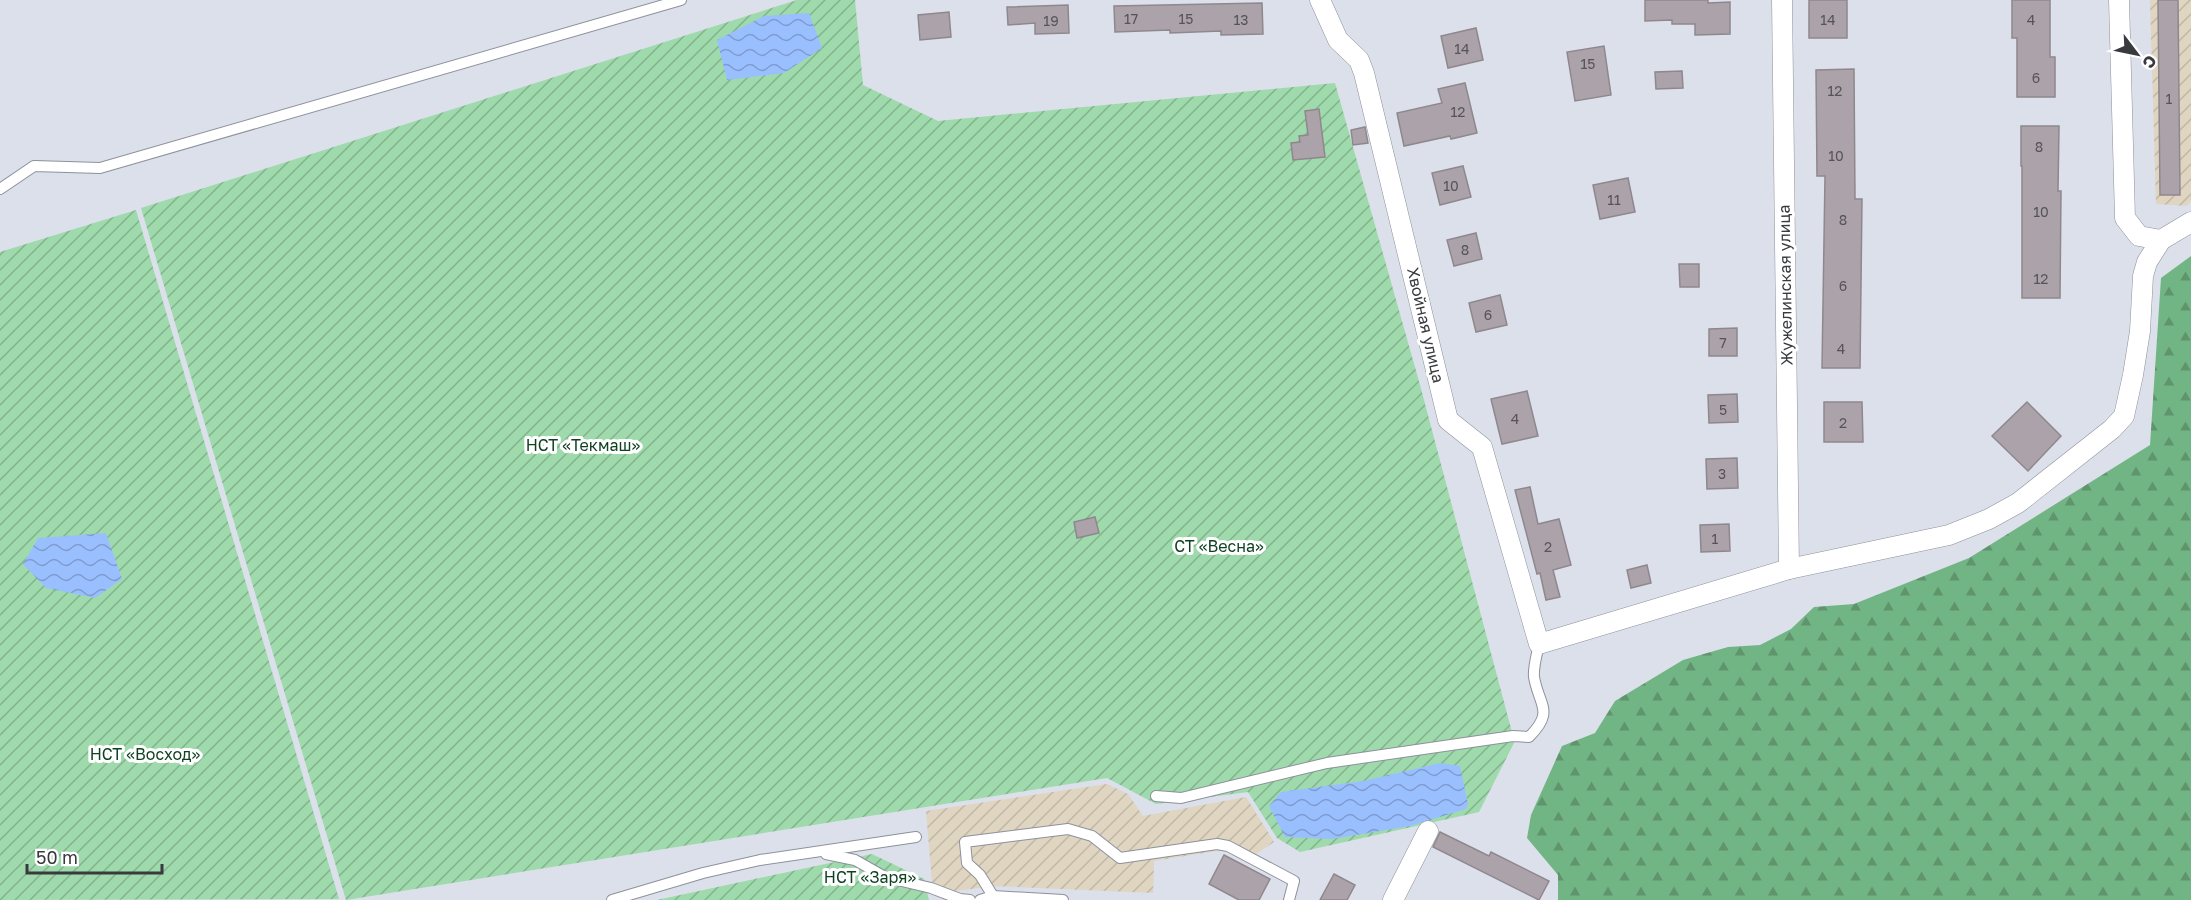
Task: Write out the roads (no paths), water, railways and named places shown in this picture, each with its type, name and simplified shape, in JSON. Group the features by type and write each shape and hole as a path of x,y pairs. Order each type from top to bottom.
{"street":[{"name":"Хвойная улица","path":"1320,0 1338,40 1359,60 1364,73 1448,420 1482,447 1539,644"},
{"name":"Жужелинская улица","path":"1782,0 1789,569"},
{"path":"2120,0 2125,218 2139,236 2161,240"},
{"path":"1539,644 1789,569 1949,535 1989,519 2018,503 2112,429 2124,416 2140,331 2147,262 2161,240 2191,222"},
{"path":"1393,900 1428,831"}],"lane":[{"path":"0,189 34,166 100,168 681,0"},
{"path":"1156,796 1181,798 1327,763 1513,736 1529,736 1539,726 1545,713 1534,674 1539,644"},
{"path":"993,896 980,875 967,863 964,842 1068,829 1092,836 1119,858 1216,844 1228,846 1294,881 1289,900"},
{"path":"612,900 703,873 760,860 916,837"},
{"path":"819,852 855,860 885,877 970,900"},
{"path":"980,900 993,896 1063,900"}],"water":[{"path":"809,13 822,48 784,73 727,80 717,40 764,16"},
{"path":"106,533 122,579 95,598 46,588 23,564 38,538"},
{"path":"1440,763 1460,766 1468,804 1466,809 1410,826 1332,839 1285,837 1269,806 1281,792 1363,781"}],"park label":[{"name":"НСТ «Текмаш»","path":"583,445"},
{"name":"СТ «Весна»","path":"1219,546"},
{"name":"НСТ «Восход»","path":"145,754"},
{"name":"НСТ «Заря»","path":"870,877"}]}
